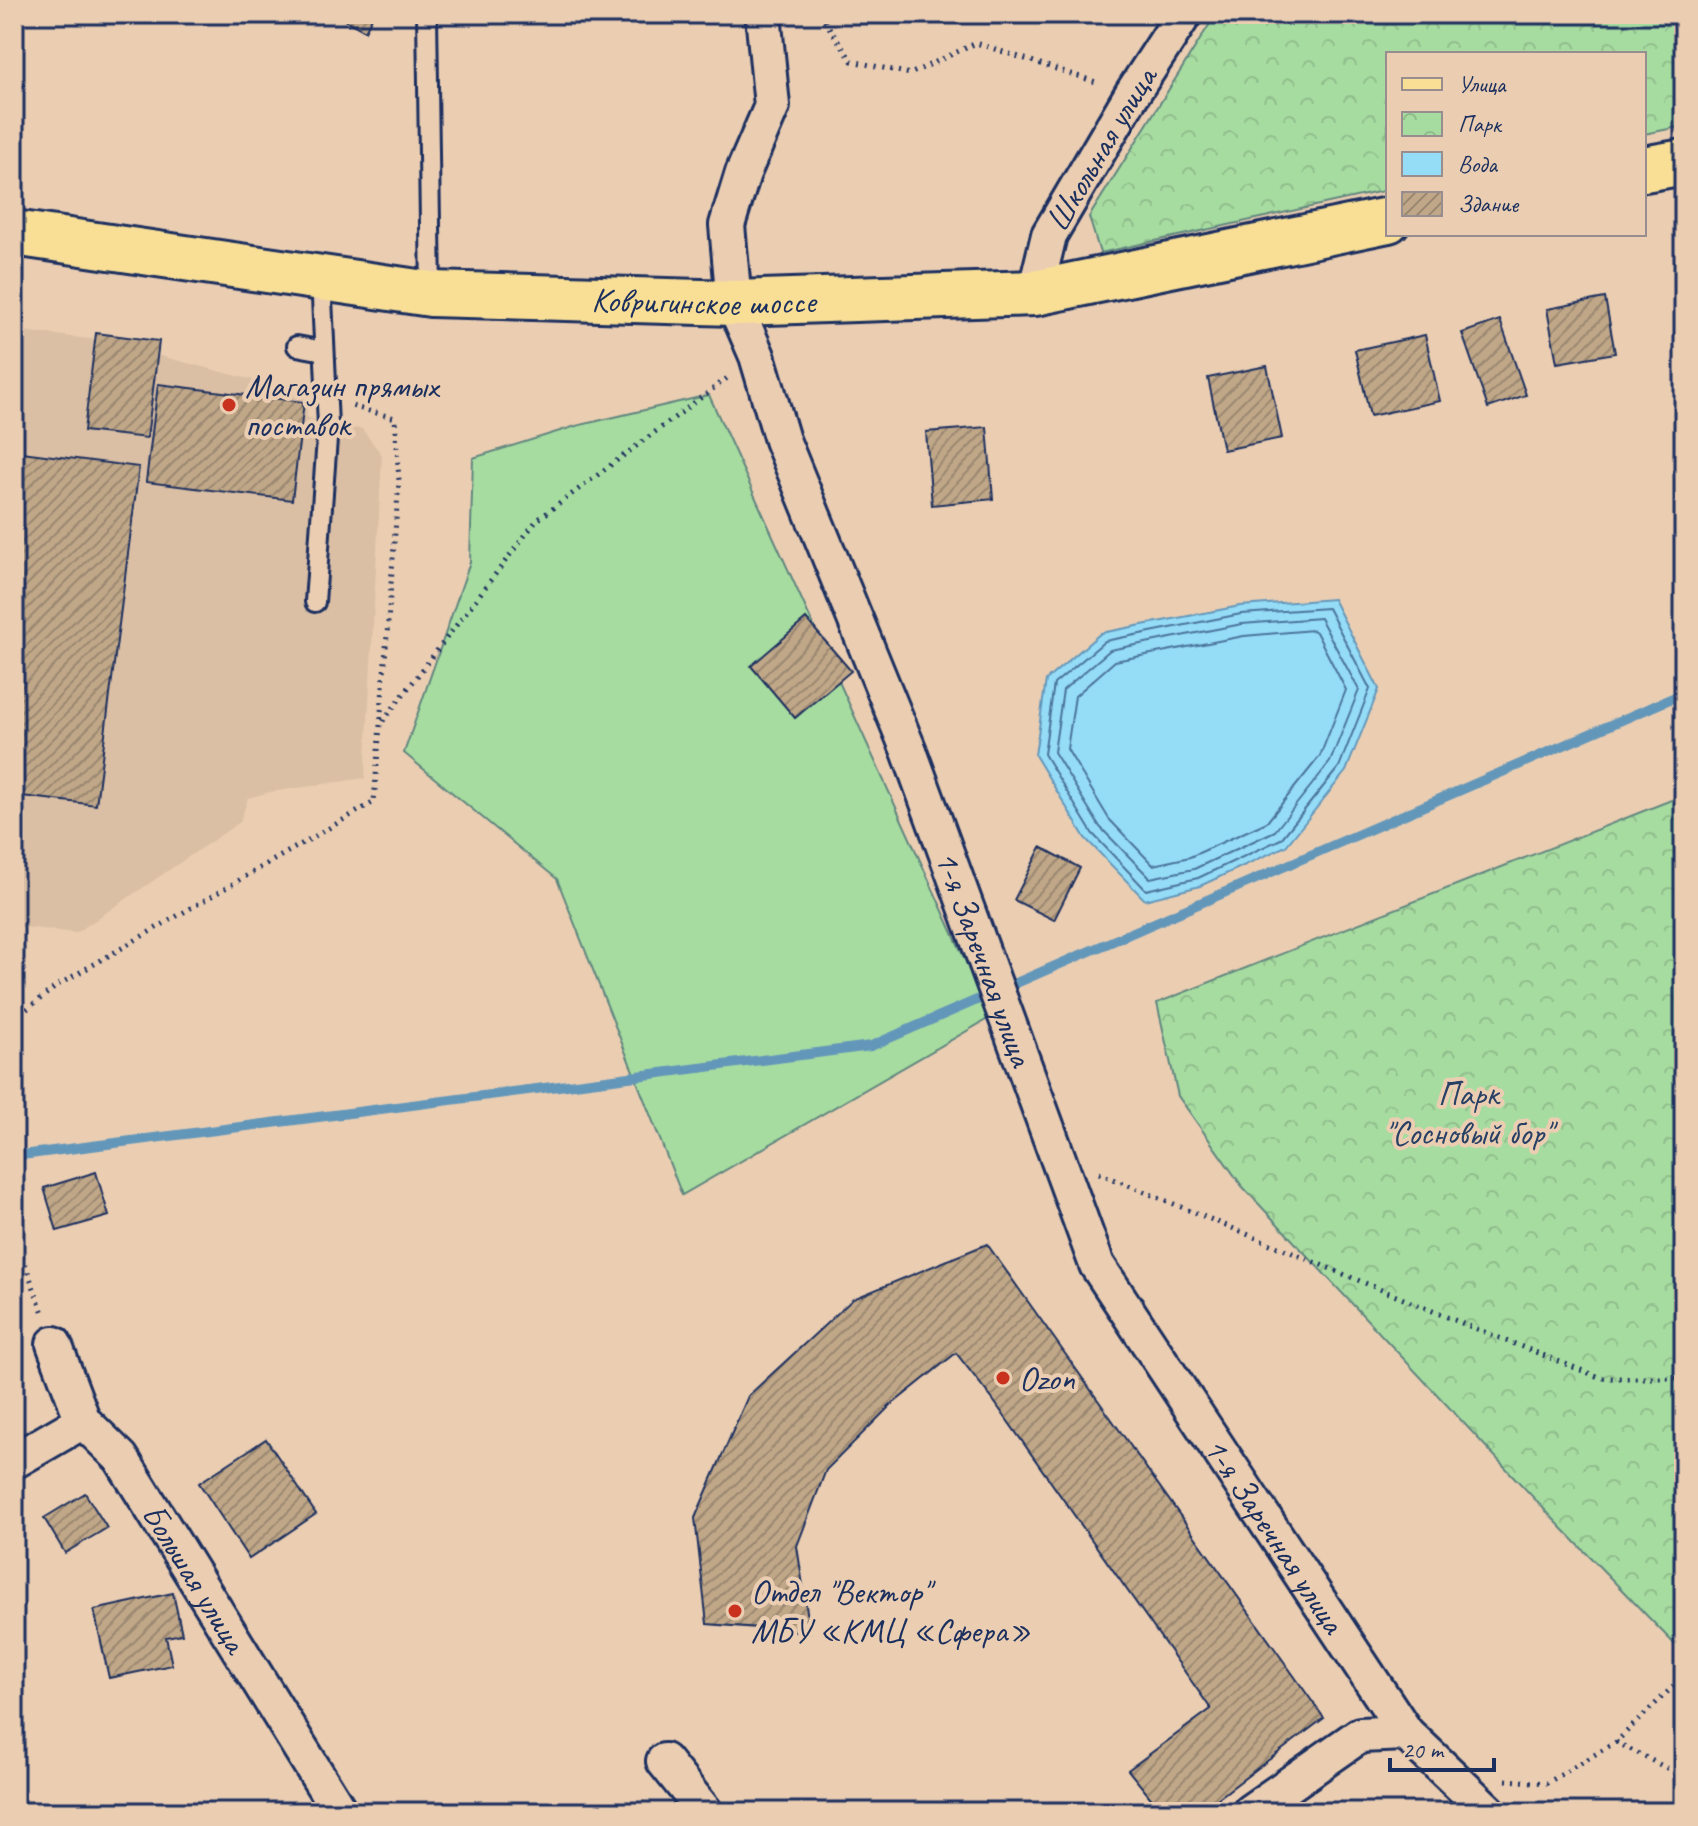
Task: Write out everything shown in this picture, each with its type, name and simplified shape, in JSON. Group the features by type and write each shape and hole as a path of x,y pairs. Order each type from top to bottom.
{"main road":[{"path":"1646,169 1684,162"},
{"name":"Ковригинское шоссе","path":"14,233 431,294 734,303 1035,293 1386,220"}],"street":[{"name":"1-я Заречная улица","path":"763,14 772,106 743,173 727,225 734,303 757,356 782,440 909,751 1097,1265 1406,1733 1492,1796"},
{"name":"Школьная улица","path":"1035,293 1049,235 1132,94 1184,14"},
{"name":"Большая улица","path":"54,1344 83,1421 121,1458 338,1812"},
{"path":"14,1461 83,1421"},
{"path":"1250,1812 1360,1735 1406,1733"},
{"path":"664,1761 705,1812"}],"lane":[{"path":"427,14 431,294"},
{"path":"315,602 328,425 321,277"},
{"path":"297,346 324,351"}],"path":[{"path":"820,14 852,61 910,74 976,43 1132,94"},
{"path":"381,723 536,521 757,356"},
{"path":"14,1019 58,985 374,802 399,481 395,418 327,399"},
{"path":"1058,1156 1601,1378 1684,1378"},
{"path":"14,1234 54,1344"},
{"path":"1492,1796 1547,1783 1616,1742 1684,1676"},
{"path":"1616,1742 1684,1777"}],"shaded area":[{"path":"14,330 98,340 308,394 307,417 328,425 362,429 382,455 365,778 248,798 240,822 76,933 14,926"}],"green space":[{"path":"1216,14 1684,14 1684,126 1646,134 1646,52 1386,52 1386,190 1100,253 1089,217"},
{"path":"709,395 991,1017 682,1195 557,879 404,753 470,562 473,458 576,426"},
{"name":"Парк \"Сосновый бор\"","path":"1684,795 1684,1654 1242,1186 1178,1096 1157,1003"}],"water":[{"path":"1333,599 1379,689 1346,771 1286,846 1200,886 1145,900 1085,838 1035,755 1046,680 1101,633 1240,606"}],"building":[{"path":"334,14 374,14 365,31"},
{"path":"1605,298 1615,353 1557,363 1547,309"},
{"path":"1500,320 1526,395 1488,408 1462,333"},
{"path":"96,333 159,341 147,438 84,431"},
{"path":"1425,335 1440,401 1370,416 1355,350"},
{"path":"1267,366 1282,438 1223,450 1208,378"},
{"path":"158,384 304,402 292,500 146,482"},
{"path":"987,427 993,499 932,505 926,432"},
{"path":"14,451 139,467 96,805 14,795"},
{"path":"806,619 851,671 795,718 751,666"},
{"path":"1041,847 1080,868 1054,920 1014,900"},
{"path":"96,1172 109,1216 57,1231 44,1188"},
{"path":"987,1244 1324,1718 1200,1812 1162,1812 1128,1770 1211,1709 993,1400 956,1353 890,1406 826,1470 797,1546 810,1632 707,1624 695,1518 748,1396 853,1299"},
{"path":"266,1439 316,1514 249,1559 199,1483"},
{"path":"85,1493 107,1528 65,1553 44,1518"},
{"path":"173,1593 182,1634 166,1637 172,1665 109,1678 94,1610"}],"waterway":[{"path":"14,1156 871,1046 1684,693"}],"place":[{"name":"Магазин прямых поставок","path":"229,405"},
{"name":"Ozon","path":"1003,1378"},
{"name":"Отдел \"Вектор\" МБУ «КМЦ «Сфера»","path":"735,1611"}]}
